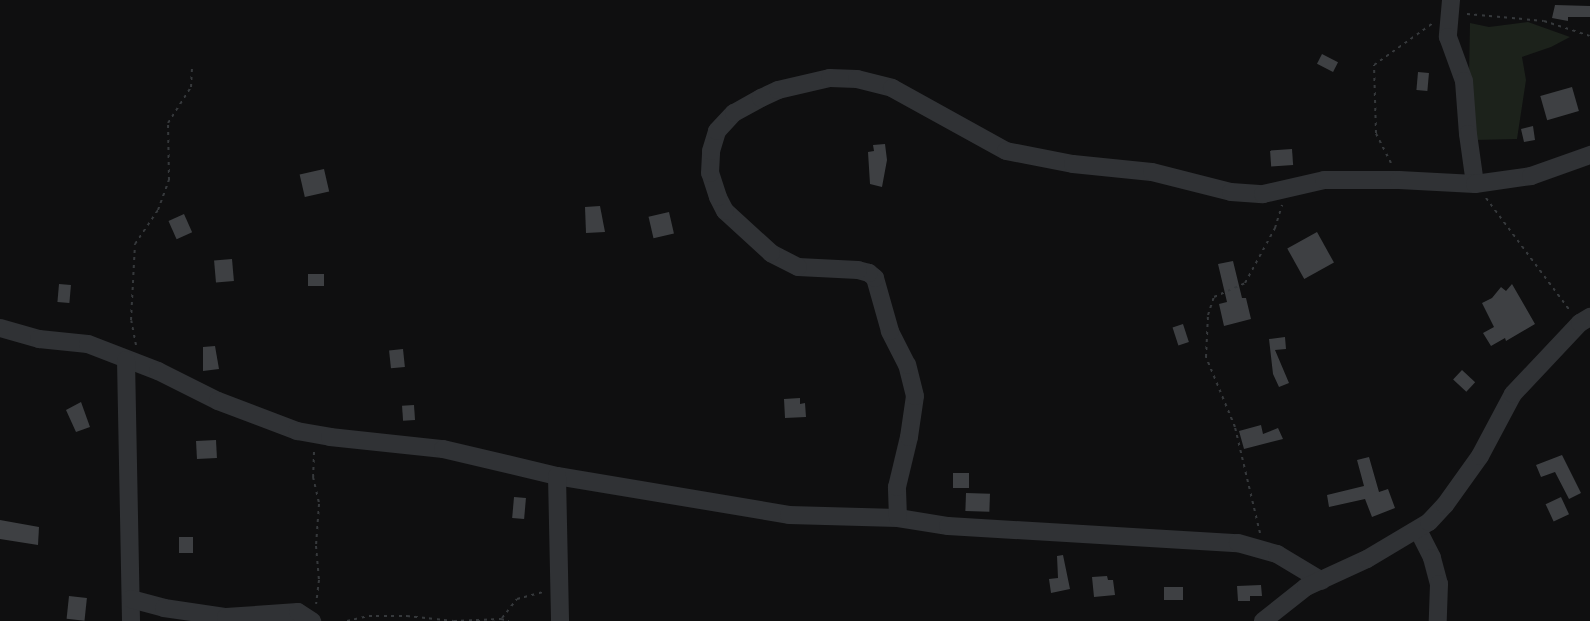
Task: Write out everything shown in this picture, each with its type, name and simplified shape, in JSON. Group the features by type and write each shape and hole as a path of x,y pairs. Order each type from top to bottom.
{"street":[{"path":"1451,0 1448,37 1464,81 1468,134 1476,184"},
{"path":"898,518 897,487 909,437 915,396 907,365 890,331 875,278 869,273 858,270 798,267 771,253 725,211 710,173 711,151 717,131 734,113 791,87 830,78 857,79 892,88 1006,151 1073,164 1152,172 1231,192 1263,194 1324,180 1400,180 1476,184 1531,176 1590,155"},
{"path":"1263,621 1306,588 1367,559 1418,530 1445,505 1480,456 1514,394 1585,320"},
{"path":"0,328 39,339 88,344 178,380 218,401 297,431 442,449 557,476 789,514 898,518 948,526 1210,541 1263,548 1295,562 1322,581"},
{"path":"130,362 131,621"},
{"path":"557,476 560,621"},
{"path":"1418,530 1432,558 1438,584 1438,621"},
{"path":"131,599 164,608 226,617 298,612 314,617"}],"path":[{"path":"130,362 136,342 131,320 135,244 158,210 169,180 168,123 191,87 192,65"},
{"path":"1476,184 1585,320"},
{"path":"1263,548 1235,427 1206,357 1208,315 1214,297 1245,283 1275,228 1287,190"},
{"path":"314,617 319,580 316,546 319,504 313,477 315,434"},
{"path":"501,619 517,599 540,594 559,584"},
{"path":"347,621 369,616 454,621 501,619 509,621"}],"shaded area":[{"path":"1528,22 1570,37 1551,47 1522,57 1526,80 1517,139 1474,140 1468,130 1470,23 1489,27"}],"building":[{"path":"1555,5 1590,6 1590,17 1568,17 1568,21 1552,18"},
{"path":"1322,54 1338,62 1333,72 1317,64"},
{"path":"1418,72 1429,73 1427,91 1416,90"},
{"path":"1572,87 1579,111 1547,120 1540,96"},
{"path":"1533,126 1535,140 1524,142 1521,129"},
{"path":"885,144 887,160 882,187 870,184 868,152 874,151 873,145"},
{"path":"1292,149 1293,165 1271,166 1270,151"},
{"path":"324,169 329,191 305,197 300,175"},
{"path":"600,206 605,232 586,233 585,207"},
{"path":"669,212 674,233 653,238 649,217"},
{"path":"184,214 192,232 177,239 168,221"},
{"path":"1317,232 1334,263 1304,279 1287,248"},
{"path":"232,259 234,281 216,282 214,261"},
{"path":"1233,261 1242,298 1246,298 1251,319 1224,326 1219,304 1227,302 1218,264"},
{"path":"308,274 324,274 324,286 308,286"},
{"path":"59,284 71,285 69,303 57,302"},
{"path":"1512,284 1535,324 1506,341 1505,338 1491,346 1483,333 1494,327 1482,303 1492,298 1501,287 1506,291"},
{"path":"1183,324 1189,342 1178,345 1173,327"},
{"path":"1285,337 1286,349 1275,350 1289,383 1279,387 1273,374 1269,339"},
{"path":"215,346 219,369 203,371 203,347"},
{"path":"403,349 405,367 391,368 389,350"},
{"path":"1462,370 1475,382 1466,392 1453,380"},
{"path":"800,398 800,404 805,403 806,417 785,418 784,399"},
{"path":"81,402 90,427 76,432 66,410"},
{"path":"414,405 415,420 403,421 402,406"},
{"path":"1261,425 1263,434 1278,428 1283,439 1244,449 1239,431"},
{"path":"216,440 217,458 197,459 196,441"},
{"path":"1562,455 1581,493 1569,499 1555,472 1541,477 1536,465"},
{"path":"1369,457 1379,492 1388,489 1395,508 1372,517 1365,499 1329,507 1327,495 1364,486 1357,460"},
{"path":"953,473 969,473 969,488 953,488"},
{"path":"966,493 990,494 989,512 965,511"},
{"path":"514,497 526,498 524,519 512,518"},
{"path":"1561,497 1569,514 1554,521 1546,504"},
{"path":"0,520 39,527 38,545 0,539"},
{"path":"179,537 193,537 193,553 179,553"},
{"path":"1063,555 1070,589 1051,593 1049,579 1058,578 1057,556"},
{"path":"1107,576 1108,580 1113,580 1115,595 1094,597 1092,577"},
{"path":"1261,585 1262,596 1250,596 1250,601 1238,601 1237,586"},
{"path":"1164,587 1183,587 1183,600 1164,600"},
{"path":"69,596 87,598 84,621 67,619"}]}
